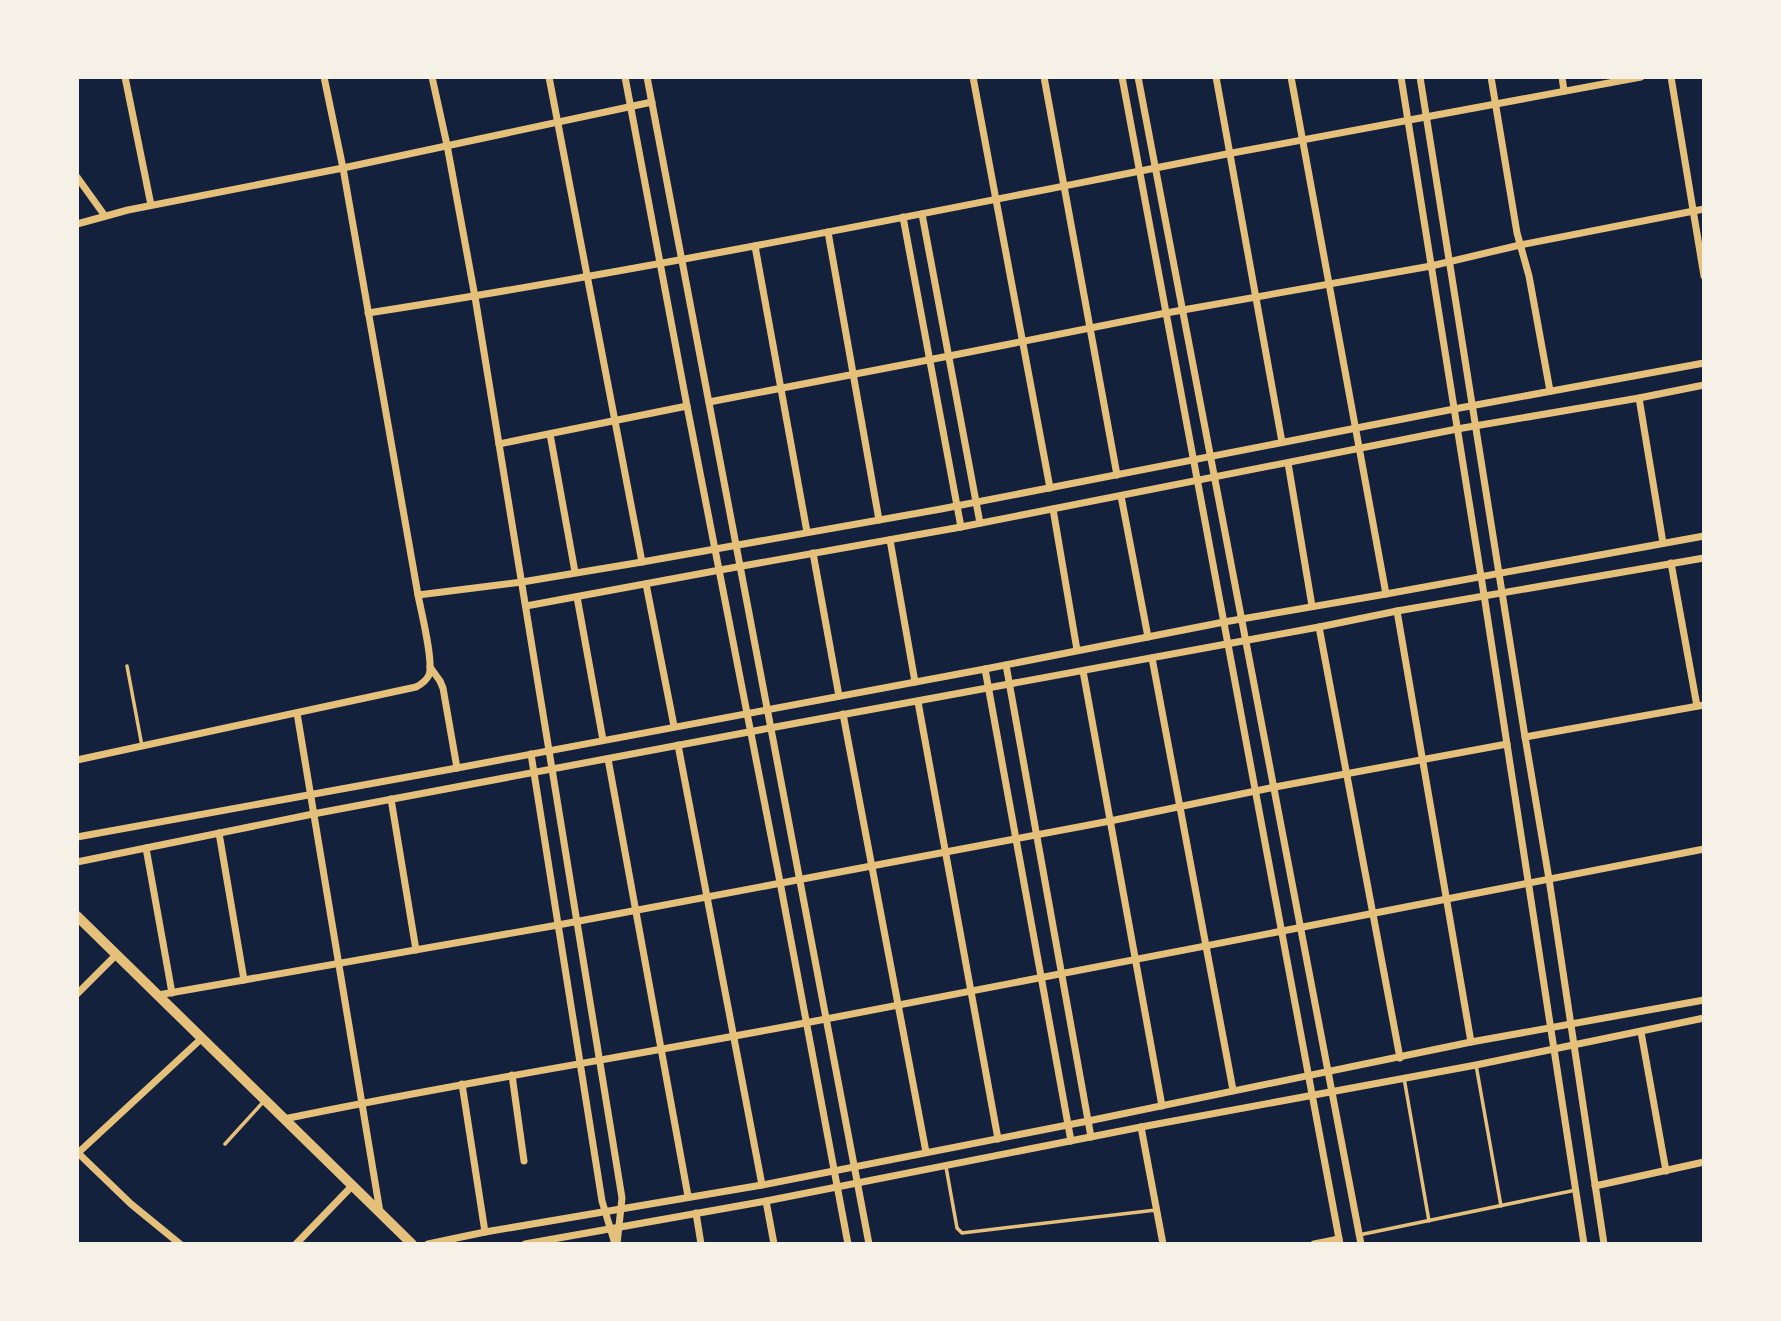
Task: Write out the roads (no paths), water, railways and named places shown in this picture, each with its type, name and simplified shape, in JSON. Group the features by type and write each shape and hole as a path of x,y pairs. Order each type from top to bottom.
{"main road":[{"path":"77,916 412,1244"}],"street":[{"path":"125,77 151,205"},
{"path":"324,77 369,313 430,667 443,688 457,768"},
{"path":"432,77 475,297 622,1198 616,1244"},
{"path":"549,77 642,562"},
{"path":"625,77 848,1244"},
{"path":"647,77 869,1244"},
{"path":"973,77 1050,488"},
{"path":"1044,77 1117,475"},
{"path":"1122,77 1340,1242 1314,1244"},
{"path":"1138,77 1361,1244"},
{"path":"1216,77 1282,442"},
{"path":"1291,77 1385,594"},
{"path":"1401,77 1584,1244"},
{"path":"1420,77 1572,1024 1604,1244"},
{"path":"1491,77 1549,391"},
{"path":"1562,77 1564,92"},
{"path":"369,313 682,260 1641,77"},
{"path":"1671,77 1704,276"},
{"path":"77,224 151,205 342,168 652,102"},
{"path":"77,177 105,216"},
{"path":"709,402 1091,327 1431,266 1520,245 1704,209"},
{"path":"922,214 980,523"},
{"path":"904,217 961,527"},
{"path":"828,232 879,520"},
{"path":"755,246 807,532"},
{"path":"418,595 522,582 957,506 1472,405 1704,363"},
{"path":"526,606 961,527 1457,429 1639,398 1704,384"},
{"path":"1639,398 1663,543"},
{"path":"499,444 687,406"},
{"path":"550,434 575,572"},
{"path":"1288,463 1312,606"},
{"path":"1121,496 1148,637"},
{"path":"1053,509 1077,650"},
{"path":"77,837 310,796 1242,618 1704,536"},
{"path":"890,540 915,682"},
{"path":"813,553 839,696"},
{"path":"77,862 751,731 1484,595 1704,558"},
{"path":"1525,737 1700,705 1671,563"},
{"path":"646,584 674,726"},
{"path":"577,597 603,740"},
{"path":"1397,611 1471,1042"},
{"path":"1319,627 1400,1058"},
{"path":"1152,658 1233,1090"},
{"path":"1006,665 1091,1137"},
{"path":"77,760 416,687 426,680 430,667"},
{"path":"985,669 1071,1141"},
{"path":"1083,671 1162,1106"},
{"path":"918,702 998,1139"},
{"path":"297,713 380,1213"},
{"path":"844,714 926,1152"},
{"path":"158,995 558,925 1507,744"},
{"path":"678,745 762,1185"},
{"path":"531,754 605,1212 616,1244"},
{"path":"608,759 688,1196"},
{"path":"391,799 416,950"},
{"path":"219,833 244,980"},
{"path":"146,848 172,993"},
{"path":"284,1119 580,1062 807,1023 1704,849"},
{"path":"77,994 116,955"},
{"path":"428,1244 762,1185 1471,1042 1704,1000"},
{"path":"525,1244 766,1201 1140,1127 1476,1065 1704,1018"},
{"path":"1641,1032 1666,1171"},
{"path":"180,1244 131,1204 78,1153 202,1038"},
{"path":"512,1075 524,1161"},
{"path":"462,1084 485,1232"},
{"path":"1140,1127 1163,1244"},
{"path":"1595,1186 1704,1162"},
{"path":"296,1244 352,1186"},
{"path":"766,1201 774,1244"},
{"path":"696,1213 701,1244"}],"lane":[{"path":"127,666 142,746"},
{"path":"1476,1065 1501,1206"},
{"path":"1404,1078 1429,1221"},
{"path":"225,1144 265,1100"},
{"path":"946,1165 957,1228 962,1233 1156,1210"},
{"path":"1359,1235 1576,1190"}]}
